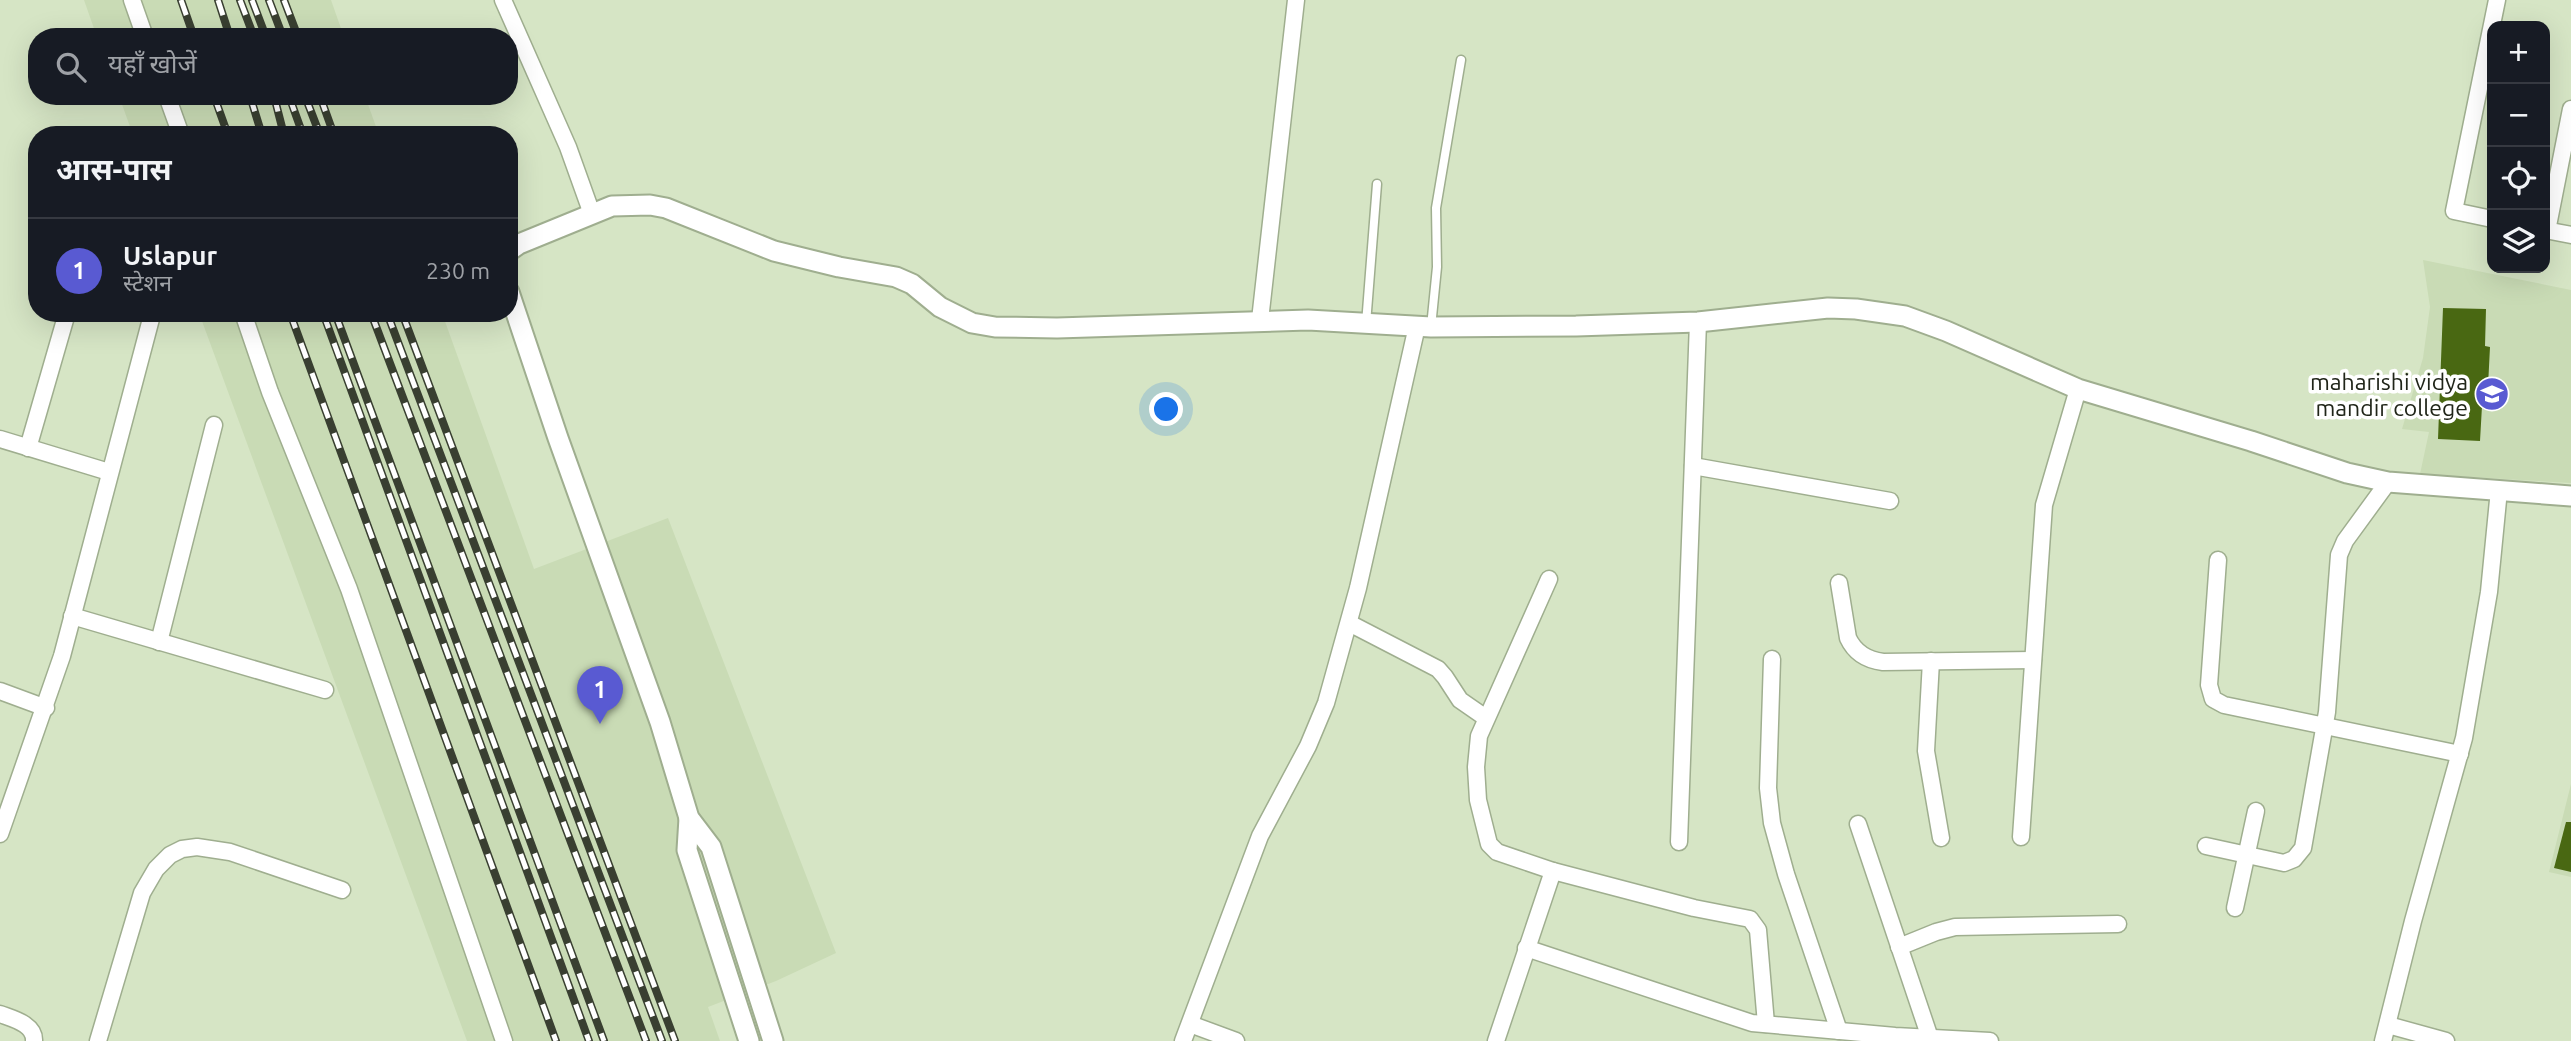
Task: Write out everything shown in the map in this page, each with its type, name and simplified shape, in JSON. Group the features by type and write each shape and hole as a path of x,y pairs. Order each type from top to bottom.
{"street":[{"path":"132,0 142,28"},
{"path":"503,0 515,28"},
{"path":"1260,320 1296,0"},
{"path":"2487,218 2454,211 2497,0"},
{"path":"518,34 568,147 592,214"},
{"path":"170,105 178,126"},
{"path":"2550,211 2571,109"},
{"path":"518,245 612,206 650,205 666,208 774,251 839,267 896,277 912,284 940,307 972,323 995,327 1058,328 1260,320 1424,327 1698,322 1828,308 1856,309 1905,316 1947,331 2078,389 2251,441 2311,463 2388,482 2571,496"},
{"path":"2550,231 2571,235"},
{"path":"518,319 660,722 689,818 711,847 773,1041"},
{"path":"28,448 64,322"},
{"path":"0,834 46,708 150,322"},
{"path":"246,322 270,392 349,589 504,1041"},
{"path":"1679,842 1698,322"},
{"path":"1183,1041 1260,836 1308,746 1326,703 1424,327"},
{"path":"2021,837 2045,505 2078,389"},
{"path":"159,642 214,425"},
{"path":"0,439 109,472"},
{"path":"1693,466 1890,501"},
{"path":"2206,846 2246,856 2288,862 2303,848 2325,725 2339,555 2345,541 2388,482"},
{"path":"2383,1041 2413,921 2460,754 2489,592 2499,490"},
{"path":"2218,560 2208,685 2213,699 2224,705 2460,754"},
{"path":"1549,579 1479,736 1476,767 1478,800 1486,839 1497,852 1553,871 1754,922 1758,930 1766,1024"},
{"path":"1839,583 1848,638 1859,653 1874,661 2033,660"},
{"path":"72,616 325,690"},
{"path":"1349,623 1438,669 1460,700 1486,718"},
{"path":"1773,659 1768,788 1772,822 1786,874 1839,1031"},
{"path":"1931,661 1926,751 1941,838"},
{"path":"0,691 46,708"},
{"path":"2235,908 2256,811"},
{"path":"689,818 687,850 749,1041"},
{"path":"1858,824 1930,1038"},
{"path":"98,1041 142,893 156,869 170,855 182,849 212,848 342,890"},
{"path":"1496,1041 1553,871"},
{"path":"1899,947 1955,927 2118,923"},
{"path":"1526,948 1737,1018 1766,1024 1990,1041"},
{"path":"738,1012 759,1004"},
{"path":"0,1014 30,1028 34,1041"},
{"path":"1190,1024 1236,1041"},
{"path":"2388,1025 2446,1041"}],"lane":[{"path":"1424,327 1437,267 1437,200 1461,60"},
{"path":"1366,324 1377,184"}],"shaded area":[{"path":"84,0 331,0 341,28 94,28"},
{"path":"122,105 368,105 376,126 130,126"},
{"name":"maharishi vidya mandir college","path":"2423,260 2571,290 2571,483 2420,474 2429,432 2402,429 2423,358 2430,307"},
{"path":"202,322 445,322 534,569 668,518 836,953 776,981 708,1007 720,1041 467,1041"},
{"path":"2571,784 2571,877 2549,872"}],"building":[{"path":"2443,308 2486,309 2485,346 2490,347 2487,406 2482,406 2480,441 2438,439"},
{"path":"2566,822 2571,822 2571,872 2554,868"}],"railway":[{"path":"181,0 191,28"},
{"path":"218,0 227,28"},
{"path":"240,0 251,28"},
{"path":"252,0 263,28"},
{"path":"269,0 280,28"},
{"path":"284,0 295,28"},
{"path":"217,105 225,126"},
{"path":"253,105 259,126"},
{"path":"276,105 282,126"},
{"path":"292,105 300,126"},
{"path":"308,105 317,126"},
{"path":"323,105 331,126"},
{"path":"293,322 556,1041"},
{"path":"326,322 589,1041"},
{"path":"338,322 604,1041"},
{"path":"374,322 646,1041"},
{"path":"390,322 662,1041"},
{"path":"405,322 675,1041"}],"place":[{"name":"maharishi vidya mandir college","path":"2492,394"},
{"name":"Uslapur","path":"600,724"}]}
